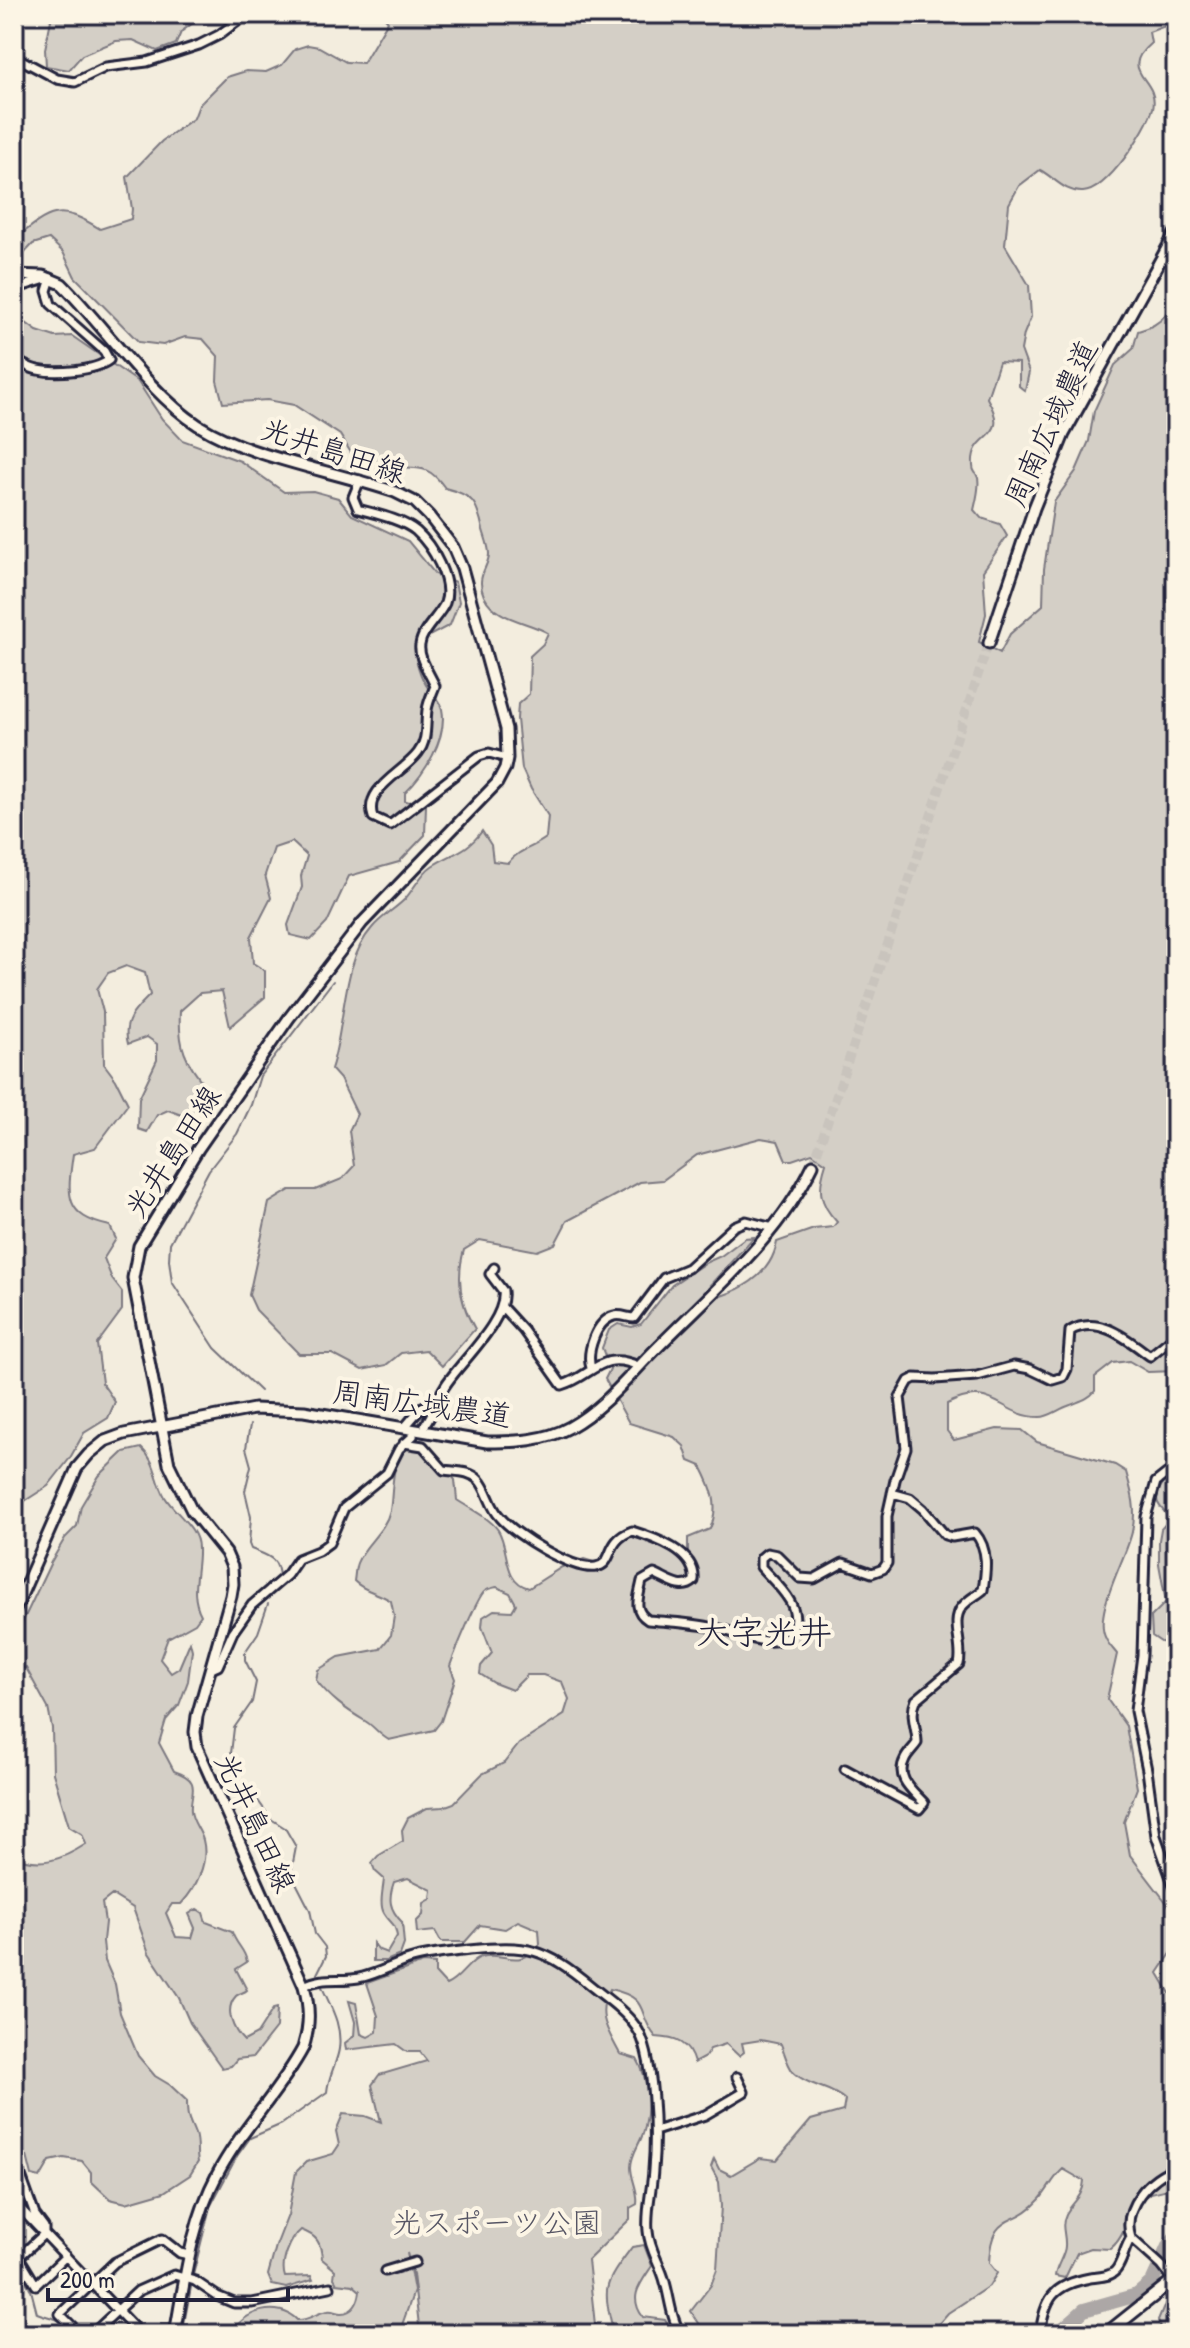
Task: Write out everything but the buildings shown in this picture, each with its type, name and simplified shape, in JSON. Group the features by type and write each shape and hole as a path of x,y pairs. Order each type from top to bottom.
{"main road":[{"name":"周南広域農道","path":"989,643 1034,508 1064,434 1176,232"},
{"path":"14,275 51,278"},
{"name":"光井島田線","path":"51,278 72,294 174,406 198,425 253,449 360,480 415,502 453,547 462,568 506,729 507,758 497,783 362,923 289,1018 198,1149 139,1246 133,1278 169,1464 192,1511 218,1541 232,1567 231,1596 195,1732 200,1759 304,1986 309,2006 303,2048 217,2175 204,2205 189,2255 175,2334"},
{"name":"周南広域農道","path":"14,1612 77,1468 105,1441 124,1434 227,1413 282,1408 487,1442 519,1442 548,1436 570,1427 592,1412 773,1228 813,1165"},
{"path":"1106,2334 1174,2279"}],"street":[{"path":"14,56 57,79 75,82 106,67 147,62 199,45 219,35 247,14"},
{"path":"14,289 51,278"},
{"path":"14,360 38,370 74,370 101,366 109,360 104,351 51,304 47,291 51,278"},
{"path":"360,480 353,497 358,509 415,530 435,558 446,581 447,591 446,601 420,643 421,656 435,686 428,705 425,738 409,763 372,799 370,807 373,817 390,825 479,756 489,753 507,758"},
{"path":"591,1368 589,1357 592,1344 606,1321 614,1316 634,1318 664,1278 688,1268 734,1226 746,1221 773,1228"},
{"path":"425,1425 444,1387 476,1347 502,1307 503,1291 490,1274 494,1268"},
{"path":"502,1307 523,1330 562,1385 591,1368 615,1360 638,1366"},
{"path":"404,1443 423,1446 444,1470 462,1471 480,1481 499,1516 539,1549 587,1567 598,1567 607,1561 613,1543 621,1535 632,1531 684,1555 695,1575 689,1586 681,1587 654,1574 642,1581 637,1607 640,1615 648,1620 710,1627 766,1641 783,1639 791,1634 795,1622 794,1611 778,1584 761,1567 761,1558 767,1553 777,1555 800,1578 814,1579 843,1563 872,1573 883,1569 887,1563 885,1536 892,1493 906,1448 900,1397 909,1381 915,1378 977,1376 1014,1366 1030,1369 1053,1380 1063,1377 1067,1369 1070,1331 1074,1327 1105,1328 1122,1335 1150,1356 1176,1335"},
{"path":"404,1428 422,1407 436,1403"},
{"path":"211,1669 218,1666 233,1632 252,1605 287,1575 298,1559 329,1543 344,1508 387,1473 404,1443 413,1436"},
{"path":"1176,1458 1170,1471 1156,1482 1146,1517 1142,1655 1135,1711 1156,1836 1176,1892"},
{"path":"845,1769 919,1809 924,1803 904,1781 902,1773 906,1755 917,1743 913,1708 916,1700 959,1664 958,1619 961,1608 983,1590 986,1571 984,1547 975,1533 952,1537 945,1535 910,1498 892,1493"},
{"path":"304,1986 323,1978 363,1977 435,1954 489,1948 537,1950 554,1957 635,2024 643,2037 648,2056 655,2131 648,2237 663,2273 681,2334"},
{"path":"655,2131 705,2115 744,2092 737,2077"},
{"path":"14,2157 35,2215 44,2227 44,2234 19,2257 36,2285 66,2256"},
{"path":"1174,2279 1131,2238 1129,2232 1141,2191 1164,2172 1176,2168"},
{"path":"16,2207 140,2334"},
{"path":"1040,2334 1048,2297 1074,2282 1113,2273 1131,2238"},
{"path":"189,2255 180,2253 162,2239 115,2262 60,2314 78,2332 92,2334 138,2291 174,2275 195,2281 234,2303 252,2303 330,2287"},
{"path":"385,2271 415,2262"}],"green space":[{"path":"44,14 205,14 181,32 176,44 157,51 133,40 116,41 82,55 69,70 46,66 45,49 51,20"},
{"name":"光スポーツ公園","path":"382,14 1176,14 1176,26 1149,32 1151,43 1141,53 1138,69 1151,89 1153,108 1135,144 1114,171 1093,189 1077,192 1065,188 1040,170 1019,186 1009,204 1005,245 1029,285 1031,317 1021,350 1029,372 1025,391 1019,386 1019,363 999,362 987,398 994,412 993,430 978,446 973,466 978,482 974,510 981,518 1000,524 1007,536 983,571 986,614 979,642 1000,653 1010,634 1043,605 1044,569 1054,502 1076,471 1089,441 1094,411 1115,365 1133,349 1138,331 1156,324 1166,314 1176,283 1176,1371 1148,1372 1129,1361 1113,1363 1095,1377 1095,1391 1089,1396 1043,1417 1015,1412 987,1398 963,1398 947,1404 947,1431 954,1440 997,1429 1022,1430 1037,1442 1115,1465 1126,1472 1134,1516 1129,1543 1103,1616 1106,1639 1117,1654 1107,1699 1126,1726 1137,1788 1124,1822 1130,1855 1176,1915 1176,1946 1158,1973 1176,1998 1176,2187 1151,2193 1132,2205 1115,2245 1110,2249 1091,2248 1077,2253 1065,2278 1055,2276 1065,2249 1063,2223 1082,2191 1084,2181 1063,2169 1040,2199 999,2227 994,2235 989,2263 997,2273 989,2286 948,2313 935,2328 917,2334 706,2334 691,2311 711,2285 717,2269 721,2206 719,2182 711,2167 714,2159 719,2169 731,2175 760,2158 777,2160 811,2120 843,2111 845,2100 794,2073 781,2044 761,2040 742,2043 744,2052 739,2056 726,2044 710,2049 705,2057 694,2063 680,2042 656,2037 638,2002 610,1989 604,2006 605,2022 620,2054 637,2059 641,2066 646,2083 647,2109 644,2131 632,2162 637,2204 630,2208 630,2219 588,2260 596,2334 420,2334 413,2274 407,2253 414,2291 402,2325 405,2334 232,2334 244,2319 262,2311 281,2311 301,2320 328,2311 346,2312 355,2306 358,2299 360,2291 353,2285 337,2283 335,2270 322,2259 317,2240 301,2230 287,2252 285,2277 311,2276 313,2280 286,2288 272,2285 268,2275 288,2215 296,2172 306,2162 333,2154 339,2145 336,2131 343,2114 365,2116 381,2122 372,2085 379,2075 427,2061 420,2052 407,2052 396,2044 346,2050 345,2043 354,2036 355,2022 349,2001 356,2003 361,2034 368,2037 377,2032 378,2016 367,1983 423,1963 435,1964 435,1973 446,1985 481,1957 517,1959 540,1944 539,1930 518,1921 505,1929 480,1925 465,1942 441,1942 435,1931 417,1933 416,1922 423,1915 424,1903 431,1899 432,1890 408,1878 394,1882 391,1894 392,1908 402,1922 404,1944 400,1955 386,1961 373,1961 373,1943 387,1953 397,1936 383,1909 384,1879 372,1863 403,1841 402,1830 408,1818 427,1808 454,1803 482,1774 504,1763 519,1744 564,1715 569,1699 562,1682 543,1675 527,1675 512,1690 480,1674 481,1666 492,1653 482,1627 483,1617 494,1610 512,1611 516,1604 510,1593 497,1587 486,1590 482,1595 466,1626 450,1666 455,1679 441,1721 434,1730 389,1740 339,1703 316,1680 318,1670 339,1657 380,1649 391,1635 394,1616 391,1601 354,1581 356,1565 390,1510 398,1460 409,1447 424,1450 438,1471 451,1475 455,1480 457,1500 485,1517 498,1530 510,1572 514,1579 529,1588 562,1567 584,1559 607,1566 617,1544 625,1537 640,1537 683,1559 688,1554 688,1538 710,1529 714,1512 711,1489 701,1466 689,1461 684,1446 674,1437 629,1423 605,1379 610,1369 602,1348 609,1330 618,1324 632,1327 641,1324 672,1285 745,1238 754,1237 710,1285 721,1296 757,1276 770,1261 777,1242 814,1229 833,1227 837,1222 826,1208 821,1194 826,1163 812,1153 786,1160 778,1141 761,1138 697,1155 663,1180 640,1182 567,1221 555,1244 537,1251 480,1240 464,1250 460,1271 461,1291 475,1329 442,1366 426,1350 401,1353 386,1365 362,1370 332,1354 299,1354 256,1310 249,1295 269,1203 290,1190 315,1190 342,1179 354,1166 349,1131 357,1114 340,1079 331,1069 349,976 362,942 376,924 405,899 428,869 465,848 482,831 491,845 493,861 508,863 546,838 548,816 522,769 517,719 518,704 529,694 530,656 543,644 548,633 504,615 484,596 481,583 489,554 476,506 468,497 445,488 425,470 384,466 353,456 340,435 294,405 267,400 223,403 217,381 218,356 203,339 185,337 163,345 139,342 75,277 63,252 49,239 33,244 19,259 14,260 14,240 37,222 55,214 74,216 100,229 131,219 127,177 162,141 194,118 199,105 227,77 246,71 266,72 282,65 295,49 308,45 319,47 346,62 363,63 388,21"},
{"path":"14,305 22,320 37,331 55,337 72,336 138,382 162,419 182,440 240,461 284,492 313,491 338,498 352,515 408,541 435,574 455,582 459,602 450,625 429,636 416,659 423,680 441,706 443,720 433,755 405,793 405,801 426,805 425,835 399,862 349,876 327,923 311,940 290,935 288,925 302,887 301,876 307,856 292,842 274,848 265,875 271,898 251,937 253,963 265,971 265,997 230,1027 222,991 200,993 180,1011 184,1053 207,1088 199,1110 187,1117 168,1110 157,1115 147,1132 138,1129 139,1098 157,1060 157,1044 147,1037 128,1044 128,1022 150,995 145,973 126,966 108,973 97,989 103,1012 104,1064 128,1104 95,1148 73,1154 70,1193 76,1210 95,1222 110,1226 116,1239 104,1258 112,1279 122,1292 122,1310 97,1344 102,1383 115,1402 108,1418 84,1433 70,1458 48,1486 14,1508"},
{"path":"141,1448 153,1465 165,1497 194,1534 198,1548 195,1590 201,1615 195,1623 168,1638 160,1659 171,1673 179,1668 190,1642 192,1650 188,1681 179,1705 166,1720 159,1743 174,1771 192,1783 191,1811 203,1840 204,1857 192,1890 181,1904 172,1904 166,1913 176,1937 192,1938 195,1928 189,1914 197,1909 203,1913 206,1922 232,1932 247,1962 236,1969 247,1990 236,1996 230,2008 234,2026 244,2041 257,2034 273,2009 277,2008 276,2028 253,2057 237,2059 231,2066 222,2068 190,2023 179,1998 149,1953 133,1908 112,1895 102,1903 105,1961 115,1984 120,2013 138,2056 155,2076 187,2101 188,2116 197,2144 198,2162 190,2175 164,2192 126,2203 110,2199 91,2181 91,2172 82,2161 64,2158 50,2161 40,2178 32,2176 27,2156 18,2152 14,2158 14,1856 33,1861 52,1860 86,1844 82,1834 69,1826 53,1773 52,1728 48,1708 26,1668 14,1667 14,1640 51,1562 65,1538 77,1526 81,1506 99,1476 124,1452"},
{"path":"1176,1469 1176,1644 1161,1642 1152,1636 1151,1617 1166,1602 1159,1564 1159,1540 1161,1529 1169,1520 1157,1498 1162,1484"},
{"path":"644,2245 652,2266 637,2291 636,2303 643,2317 665,2320 673,2334 614,2334 607,2296 610,2279 632,2247"},
{"path":"1176,2290 1176,2334 1164,2334 1158,2321 1169,2295"}],"waterway":[{"path":"260,1391 215,1348 172,1282 170,1243 209,1170 237,1134 260,1076 333,981"},
{"path":"250,1425 246,1448 251,1466 245,1491 251,1517 249,1544 251,1549 275,1562 279,1579"},
{"path":"1167,1528 1172,1630 1176,1643"},
{"path":"193,2275 210,2207 237,2156 250,2138 282,2124 327,2092 339,2049 336,2019 317,1974 326,1956 325,1947 315,1934 310,1910 291,1873 296,1847 285,1828 271,1819 252,1792 240,1784 230,1762 234,1728 252,1702 256,1682 245,1660 245,1652 258,1633 268,1604"},
{"path":"1057,2334 1084,2310 1137,2295 1152,2282 1169,2244 1176,2236"},
{"path":"14,2261 31,2290 37,2313 59,2321 72,2334"},
{"path":"182,2334 191,2287"}],"tunnel":[{"path":"813,1165 989,643"}],"district":[{"name":"大字光井","path":"764,1632"}]}
